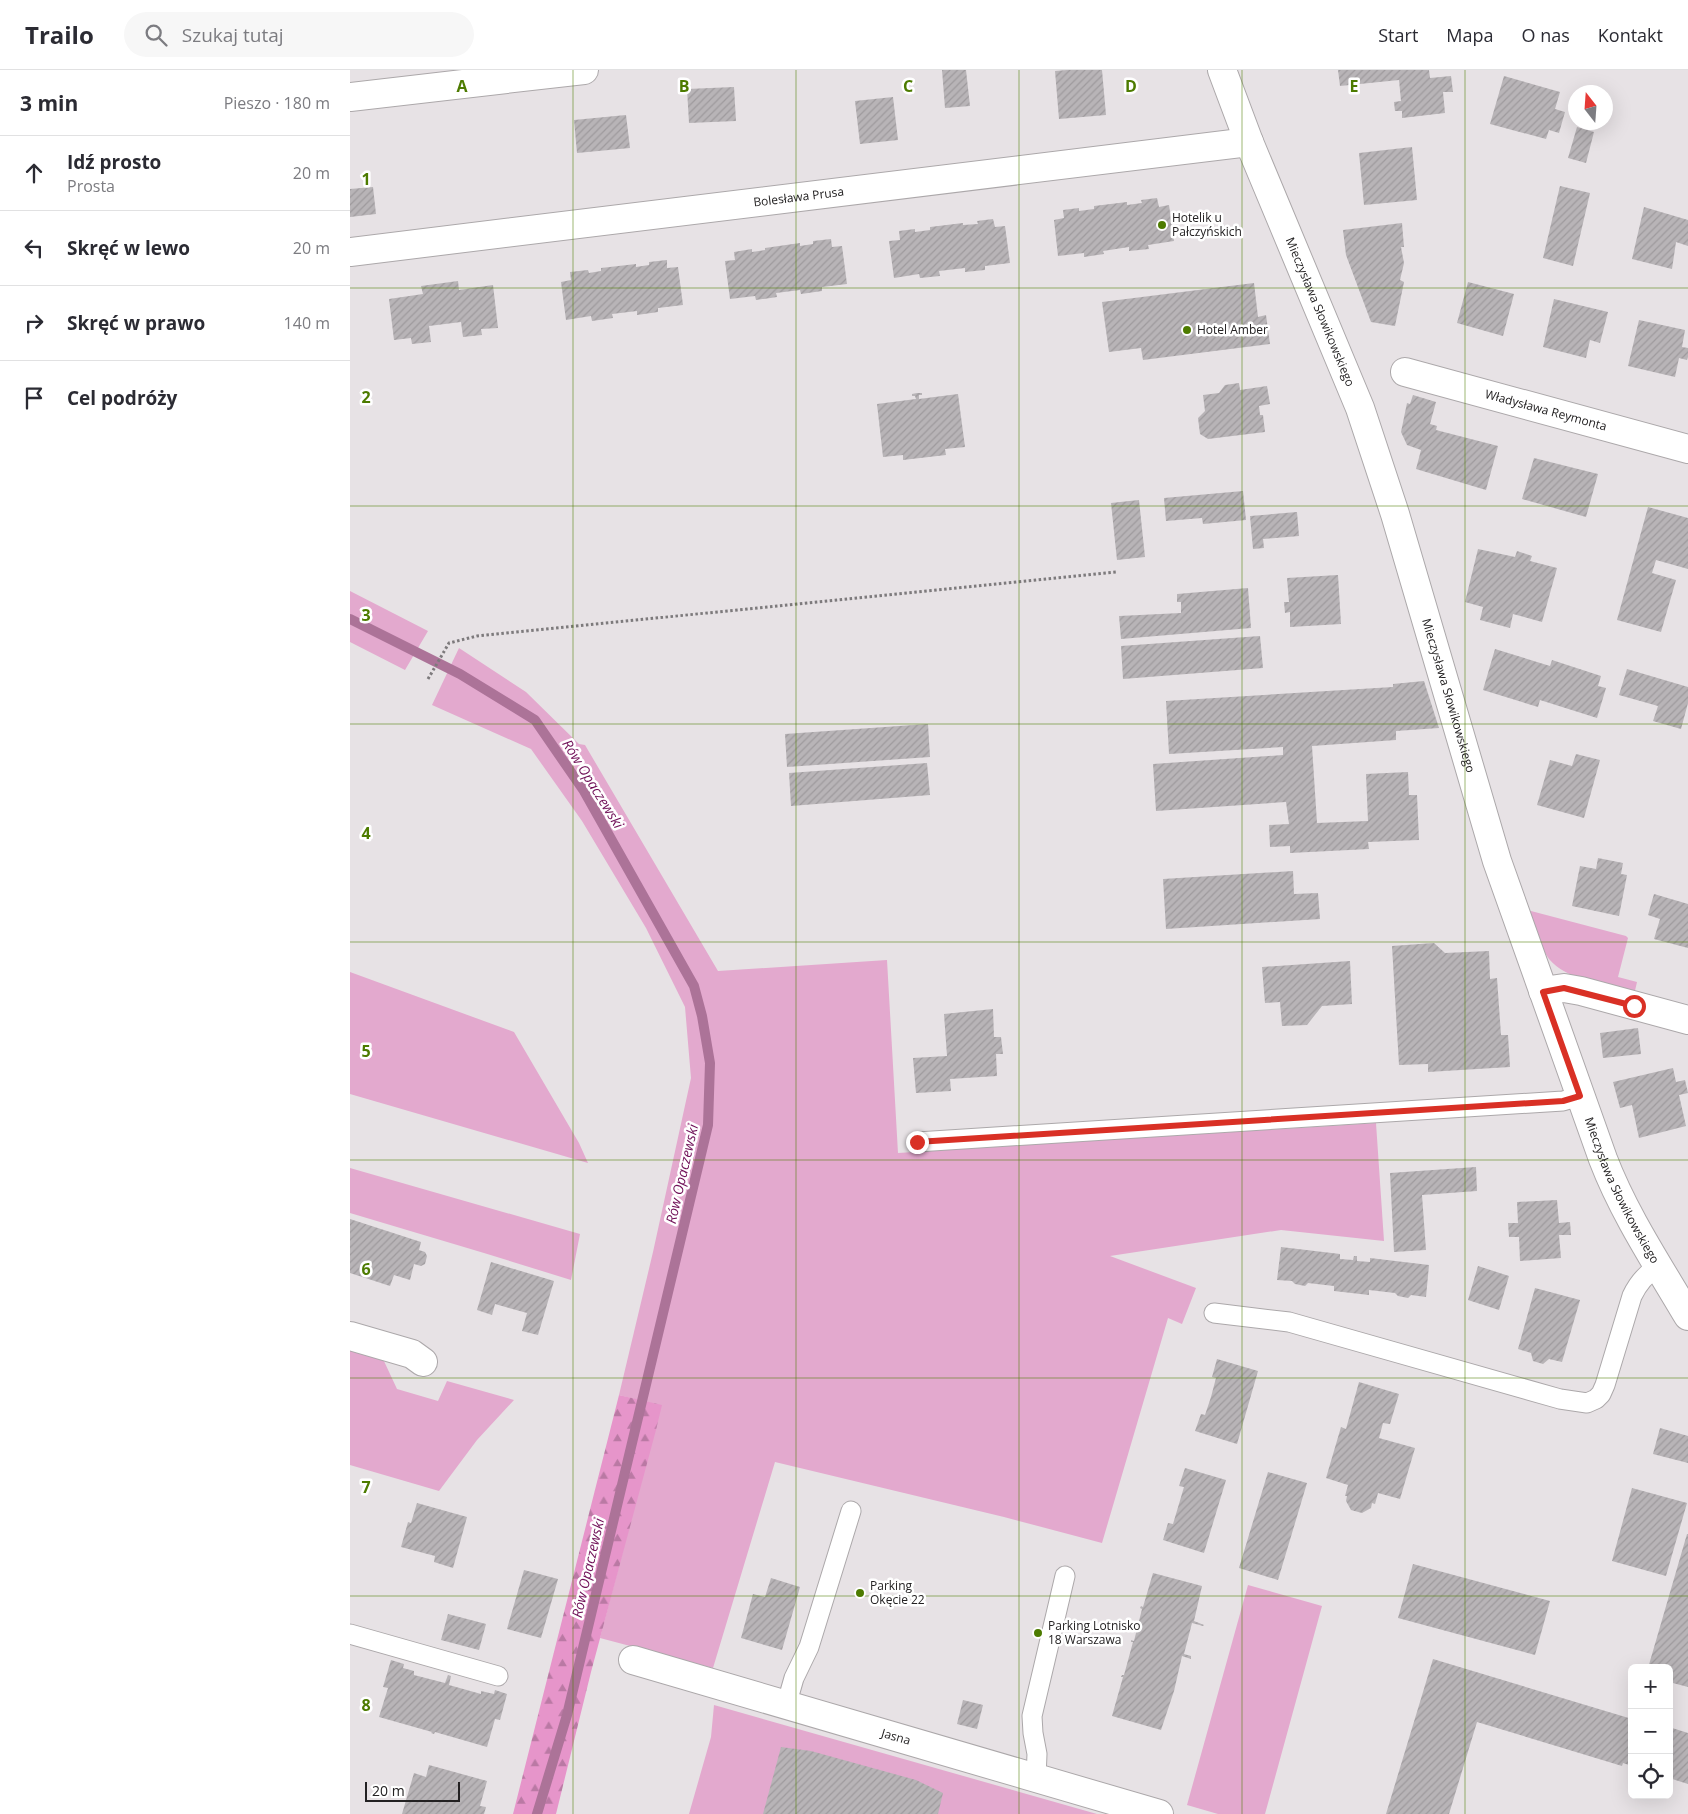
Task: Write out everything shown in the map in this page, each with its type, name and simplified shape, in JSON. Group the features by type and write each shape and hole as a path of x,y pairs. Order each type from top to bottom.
{"street":[{"path":"350,97 584,70"},
{"name":"Mieczysława Słowikowskiego","path":"1222,70 1249,142 1360,408 1395,514 1497,860 1610,1177 1658,1266 1688,1316"},
{"name":"Bolesława Prusa","path":"350,252 1249,142"},
{"name":"Władysława Reymonta","path":"1405,372 1688,449"},
{"path":"1543,992 1564,988 1688,1020"},
{"path":"350,1336 412,1354 423,1362"},
{"name":"Jasna","path":"633,1660 1159,1814"}],"lane":[{"path":"917,1142 1563,1101 1580,1096"},
{"path":"1214,1313 1289,1322 1560,1399 1587,1403 1596,1399 1605,1385 1637,1285 1650,1271 1658,1266"},
{"path":"786,1706 794,1678 809,1647 851,1511"},
{"path":"1036,1778 1037,1754 1032,1716 1064,1576"},
{"path":"350,1634 498,1676"}],"path":[{"path":"428,679 449,643 477,636 1116,572"}],"shaded area":[{"path":"350,591 428,631 405,670 350,642"},
{"path":"459,648 526,692 579,744 585,745 718,971 887,960 898,1153 1376,1123 1384,1241 1281,1230 1110,1256 1196,1288 1182,1324 1168,1318 1102,1543 1004,1517 775,1462 713,1668 600,1638 661,1406 619,1395 691,1078 685,1007 646,928 582,821 531,749 432,705"},
{"path":"1529,912 1626,936 1628,938 1618,977 1637,982 1634,995 1588,982 1556,966 1542,948"},
{"path":"350,972 514,1032 579,1143 588,1163 350,1094"},
{"path":"350,1168 580,1234 571,1280 350,1213"},
{"path":"350,1350 383,1359 397,1389 438,1401 447,1381 514,1400 477,1440 439,1491 350,1465"},
{"path":"1248,1585 1322,1606 1265,1814 1218,1814 1187,1805"},
{"path":"714,1705 1097,1814 689,1814 711,1737"}],"green space":[{"path":"619,1395 662,1405 656,1430 591,1672 556,1814 513,1814"}],"building":[{"path":"942,70 966,70 970,106 945,108"},
{"path":"1102,70 1106,115 1059,119 1055,71"},
{"path":"1338,70 1429,70 1430,78 1451,76 1453,92 1443,92 1445,113 1402,118 1402,111 1395,111 1394,102 1401,101 1399,80 1340,86"},
{"path":"1504,76 1560,92 1555,109 1565,112 1559,133 1549,130 1546,139 1490,124"},
{"path":"734,87 736,121 689,123 687,89"},
{"path":"893,97 898,140 860,144 855,101"},
{"path":"626,115 630,148 577,153 574,120"},
{"path":"1576,130 1594,132 1586,163 1568,158"},
{"path":"1412,147 1417,200 1364,205 1359,153"},
{"path":"1560,186 1590,193 1573,266 1543,258"},
{"path":"373,187 376,214 350,217 350,189"},
{"path":"1157,198 1159,207 1169,205 1174,241 1148,245 1149,249 1129,251 1129,247 1103,251 1104,254 1084,257 1084,253 1058,256 1054,220 1064,218 1063,210 1079,208 1079,211 1094,209 1094,206 1127,202 1127,205 1142,203 1141,200"},
{"path":"1644,207 1688,220 1688,246 1676,242 1672,269 1632,259"},
{"path":"993,219 995,227 1005,226 1010,263 985,266 985,270 965,272 965,268 939,271 940,276 920,278 919,274 894,278 889,241 900,240 899,231 915,229 915,232 930,230 930,227 963,223 963,225 978,224 977,221"},
{"path":"1402,223 1404,247 1401,247 1404,263 1400,280 1404,282 1395,326 1371,322 1346,255 1343,230"},
{"path":"831,239 832,247 842,246 847,284 822,287 822,291 801,294 800,290 776,293 777,297 756,300 755,296 730,299 725,261 735,260 734,252 752,249 752,252 765,250 765,248 800,243 800,246 813,244 813,241"},
{"path":"667,260 667,268 678,267 683,305 658,308 658,312 637,315 637,311 612,314 613,318 592,321 591,316 566,320 561,282 571,280 570,272 588,270 589,273 601,271 601,268 636,264 636,267 649,265 649,262"},
{"path":"458,281 459,290 493,285 498,328 481,329 482,335 463,337 461,322 429,326 431,342 412,344 411,338 394,340 389,299 423,294 421,286"},
{"path":"1468,282 1514,294 1503,336 1457,323"},
{"name":"Hotel Amber","path":"1254,283 1258,317 1266,315 1270,344 1143,360 1141,348 1109,352 1102,302"},
{"path":"1554,299 1608,312 1600,343 1590,340 1586,358 1543,347"},
{"path":"1639,320 1685,330 1682,347 1688,348 1688,357 1687,360 1679,358 1675,377 1628,366"},
{"path":"1239,383 1240,390 1267,386 1270,404 1259,406 1260,415 1263,415 1265,432 1208,439 1200,434 1198,418 1205,411 1203,395 1219,393 1225,385"},
{"path":"922,393 922,395 919,395 919,399 958,394 965,447 945,449 946,455 903,460 903,455 883,457 877,404 916,399 912,394"},
{"path":"1413,395 1436,402 1430,424 1437,426 1436,430 1498,446 1486,490 1416,469 1421,450 1407,445 1401,432 1407,403 1410,404"},
{"path":"1534,458 1598,474 1586,517 1522,499"},
{"path":"1243,491 1246,520 1203,524 1202,518 1166,521 1164,498"},
{"path":"1139,500 1145,557 1117,560 1111,503"},
{"path":"1648,507 1688,518 1688,569 1656,560 1652,573 1676,580 1661,632 1617,620"},
{"path":"1297,512 1299,536 1263,539 1264,548 1253,549 1250,516"},
{"path":"1478,549 1515,557 1517,551 1532,556 1530,561 1557,568 1542,622 1513,614 1510,628 1480,620 1483,607 1465,602"},
{"path":"1338,575 1341,624 1290,627 1290,612 1285,613 1284,602 1289,602 1287,578"},
{"path":"1248,588 1251,628 1121,639 1119,616 1181,613 1181,602 1177,602 1177,594"},
{"path":"1260,636 1263,668 1123,679 1121,646"},
{"path":"1495,649 1550,666 1552,660 1601,676 1598,686 1606,688 1597,718 1540,700 1538,707 1483,690"},
{"path":"1627,669 1688,687 1688,703 1681,729 1653,721 1658,706 1619,695"},
{"path":"1424,681 1439,728 1396,731 1396,740 1312,746 1317,823 1368,821 1366,774 1408,772 1409,795 1417,795 1419,840 1368,842 1369,849 1290,853 1290,846 1270,847 1269,825 1289,824 1286,802 1156,811 1153,764 1283,755 1283,747 1169,754 1166,701 1393,687 1393,684"},
{"path":"928,724 930,757 787,767 785,734"},
{"path":"1576,754 1600,760 1584,818 1537,805 1550,760 1572,766"},
{"path":"927,763 930,795 791,806 789,773"},
{"path":"1598,858 1623,863 1621,874 1627,875 1619,916 1572,906 1580,866 1596,869"},
{"path":"1293,871 1294,894 1318,893 1320,919 1166,929 1163,879"},
{"path":"1654,894 1688,904 1688,948 1654,939 1660,919 1648,915"},
{"path":"1434,943 1445,953 1489,951 1490,979 1497,978 1501,1035 1508,1035 1510,1067 1428,1072 1428,1064 1399,1065 1392,946"},
{"path":"1350,961 1352,1004 1322,1006 1307,1025 1282,1026 1280,1002 1265,1003 1262,967"},
{"path":"993,1009 994,1037 1001,1037 1003,1054 996,1054 997,1076 950,1079 951,1091 916,1093 913,1058 947,1056 944,1014"},
{"path":"1638,1028 1641,1054 1603,1058 1600,1033"},
{"path":"1673,1068 1676,1082 1685,1080 1688,1093 1679,1095 1686,1126 1639,1138 1632,1105 1620,1108 1613,1082"},
{"path":"1476,1167 1477,1191 1422,1195 1426,1250 1394,1252 1390,1173"},
{"path":"1557,1200 1559,1223 1570,1222 1571,1235 1559,1235 1561,1258 1520,1261 1519,1237 1509,1237 1508,1223 1518,1223 1517,1202"},
{"path":"350,1219 421,1242 419,1250 425,1252 427,1256 425,1264 421,1266 414,1264 410,1280 394,1275 390,1286 350,1273"},
{"path":"1281,1247 1340,1254 1340,1259 1353,1260 1354,1256 1357,1256 1357,1261 1370,1262 1370,1258 1429,1265 1426,1297 1411,1295 1408,1298 1398,1296 1395,1293 1369,1290 1369,1295 1334,1291 1334,1286 1308,1283 1305,1286 1295,1284 1292,1281 1277,1280"},
{"path":"491,1262 554,1281 538,1335 522,1331 527,1313 495,1304 492,1315 477,1310"},
{"path":"1478,1266 1509,1276 1499,1310 1468,1300"},
{"path":"1535,1288 1580,1300 1562,1362 1549,1359 1543,1364 1533,1361 1531,1353 1518,1349"},
{"path":"1217,1359 1258,1371 1237,1444 1195,1431 1201,1414 1205,1415 1211,1397 1216,1378 1212,1377"},
{"path":"1359,1382 1399,1394 1390,1424 1383,1423 1379,1438 1415,1448 1400,1499 1378,1493 1375,1504 1372,1503 1371,1508 1362,1513 1351,1510 1346,1501 1347,1496 1345,1496 1348,1485 1326,1478 1341,1427 1346,1429"},
{"path":"1660,1428 1688,1436 1688,1463 1653,1454"},
{"path":"1185,1468 1226,1480 1204,1553 1163,1540 1168,1523 1173,1524 1184,1487 1179,1486"},
{"path":"1268,1472 1307,1483 1278,1580 1239,1568"},
{"path":"1632,1488 1687,1503 1666,1576 1612,1561"},
{"path":"417,1503 467,1517 453,1568 434,1562 435,1556 401,1547 408,1522 411,1523"},
{"path":"1688,1534 1688,1687 1673,1683 1673,1664 1649,1664"},
{"path":"1413,1564 1550,1601 1535,1655 1398,1618"},
{"path":"524,1570 558,1579 541,1638 507,1629"},
{"path":"1153,1573 1202,1586 1194,1621 1204,1625 1192,1623 1184,1654 1191,1656 1191,1659 1182,1656 1174,1691 1161,1730 1112,1716 1123,1677 1121,1677 1124,1675 1133,1642 1131,1640 1134,1641 1142,1609 1140,1608 1141,1606 1143,1607"},
{"path":"771,1578 800,1587 782,1650 741,1638 753,1594 765,1597"},
{"path":"448,1614 486,1624 479,1650 441,1640"},
{"path":"1433,1659 1628,1718 1628,1765 1623,1763 1622,1766 1477,1722 1449,1814 1386,1814"},
{"path":"391,1660 404,1664 403,1668 414,1671 414,1675 445,1683 448,1675 451,1676 449,1685 481,1694 481,1691 494,1694 495,1690 507,1694 500,1720 495,1719 487,1747 435,1732 434,1734 379,1717 388,1688 383,1687"},
{"path":"963,1700 983,1705 977,1729 957,1724"},
{"path":"1673,1728 1688,1733 1688,1784 1673,1779"},
{"path":"781,1747 811,1751 916,1780 943,1793 938,1814 763,1814"},
{"path":"429,1765 487,1781 480,1806 486,1807 484,1814 402,1814 414,1773 426,1777"}],"waterway":[{"name":"Rów Opaczewski","path":"350,619 460,674 535,720 584,791 694,986 702,1016 710,1063 708,1125 567,1715 537,1814"}],"place":[{"name":"Hotelik u Pałczyńskich","path":"1162,225"},
{"name":"Hotel Amber","path":"1187,330"},
{"name":"Parking Okęcie 22","path":"860,1593"},
{"name":"Parking Lotnisko 18 Warszawa","path":"1038,1633"}],"route":[{"path":"917,1142 1563,1101 1580,1096 1543,992 1564,988 1634,1006"}]}
